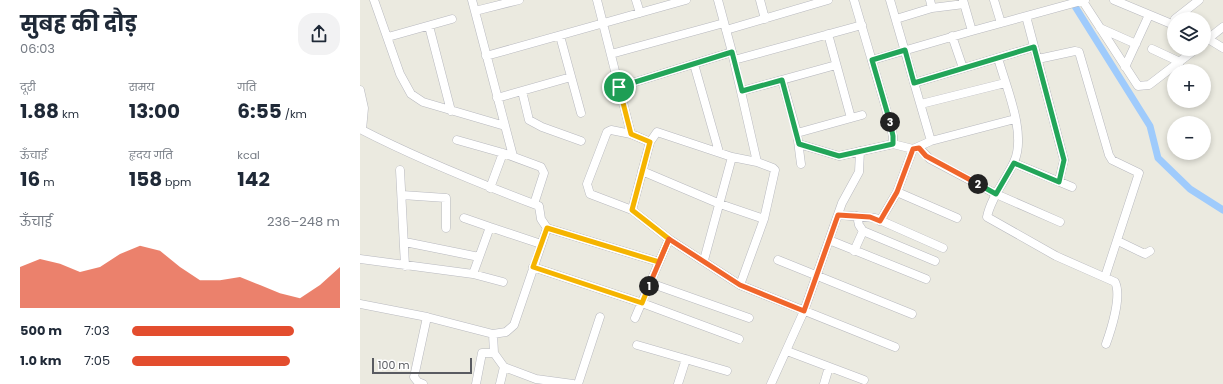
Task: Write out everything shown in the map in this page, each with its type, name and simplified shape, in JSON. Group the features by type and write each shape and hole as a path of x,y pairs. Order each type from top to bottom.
{"street":[{"path":"374,0 406,87 410,94 423,102 506,126"},
{"path":"472,0 513,156"},
{"path":"475,11 519,0"},
{"path":"598,0 631,134"},
{"path":"636,0 640,13"},
{"path":"718,0 742,91 757,162"},
{"path":"760,0 765,19"},
{"path":"611,54 725,26 765,19 828,0"},
{"path":"854,0 893,136 893,144"},
{"path":"890,0 931,142"},
{"path":"994,0 1001,23"},
{"path":"1114,0 1167,20"},
{"path":"1183,12 1196,0"},
{"path":"486,56 681,1"},
{"path":"872,60 972,30 1064,7 1081,1 1100,27 1138,86 1148,85 1187,56"},
{"path":"896,19 931,4 963,2 972,30"},
{"path":"1126,67 1149,14"},
{"path":"1026,16 1064,160 1059,182"},
{"path":"388,37 452,19"},
{"path":"619,87 694,64 862,25"},
{"path":"429,26 452,111"},
{"path":"1100,27 1136,44"},
{"path":"1211,35 1223,27"},
{"path":"828,34 851,118"},
{"path":"560,36 581,113"},
{"path":"952,36 963,68"},
{"path":"1211,42 1223,48"},
{"path":"914,83 1034,47"},
{"path":"1152,49 1180,62"},
{"path":"1038,59 1075,51 1079,52 1109,155 1112,160 1139,173 1105,277"},
{"path":"998,58 1015,119 1019,145 1014,163 996,194 987,215 988,219 1056,256 1115,282 1117,288 1116,312 1106,344"},
{"path":"694,64 719,152"},
{"path":"742,91 836,65"},
{"path":"497,98 571,77"},
{"path":"782,80 797,133 801,164"},
{"path":"921,104 1005,83"},
{"path":"360,90 364,108 361,130 387,144 490,188 534,204 541,208 541,219 547,228 659,262"},
{"path":"522,91 529,120 542,127 581,141"},
{"path":"797,133 862,115"},
{"path":"880,221 897,192 916,149 931,142 1015,119"},
{"path":"650,142 631,134 611,130 607,132 587,184 590,194 632,210 669,239 704,260 740,285 895,347"},
{"path":"632,210 650,142 658,132 732,157 757,162 773,168 774,170 764,219 740,285"},
{"path":"456,140 503,152 541,167 544,173 534,204"},
{"path":"799,144 839,156 893,144 916,149 996,194 1060,222"},
{"path":"771,384 804,311 842,203 859,172 860,151"},
{"path":"490,188 503,152"},
{"path":"704,260 732,157"},
{"path":"1014,163 1072,187"},
{"path":"400,170 405,242 405,266"},
{"path":"642,171 720,204 764,219"},
{"path":"897,192 957,218"},
{"path":"402,195 446,198 446,228"},
{"path":"838,215 870,217 943,248"},
{"path":"857,216 858,225 863,231 935,261"},
{"path":"464,218 542,244"},
{"path":"474,274 490,227"},
{"path":"360,304 427,317 493,334 506,332 514,326 547,228"},
{"path":"854,251 863,231"},
{"path":"635,318 669,239"},
{"path":"829,240 926,279"},
{"path":"1118,241 1145,254 1150,251"},
{"path":"405,242 480,257"},
{"path":"360,259 474,274 503,282"},
{"path":"778,260 912,314"},
{"path":"533,267 642,303 739,339"},
{"path":"650,283 748,318"},
{"path":"578,384 600,316"},
{"path":"423,384 418,382 414,377 427,317"},
{"path":"493,334 494,354 504,367 536,382 573,384"},
{"path":"637,345 686,358 726,371"},
{"path":"787,351 864,380"},
{"path":"476,384 482,353 494,354"},
{"path":"678,384 686,358"},
{"path":"500,384 504,367"},
{"path":"824,384 829,367"}],"waterway":[{"path":"1071,0 1150,126 1158,158 1190,189 1223,210"}],"route":[{"path":"619,87 631,134 650,142 632,210 669,239 659,262 547,228 533,267 642,303 669,239 704,260 740,285 804,311 838,215 870,217 880,221 897,192 913,149 919,148 926,156 996,194 1014,163 1059,182 1064,164 1034,47 914,83 905,50 872,60 893,136 893,144 839,156 799,144 782,80 742,91 732,52 619,87"}]}
